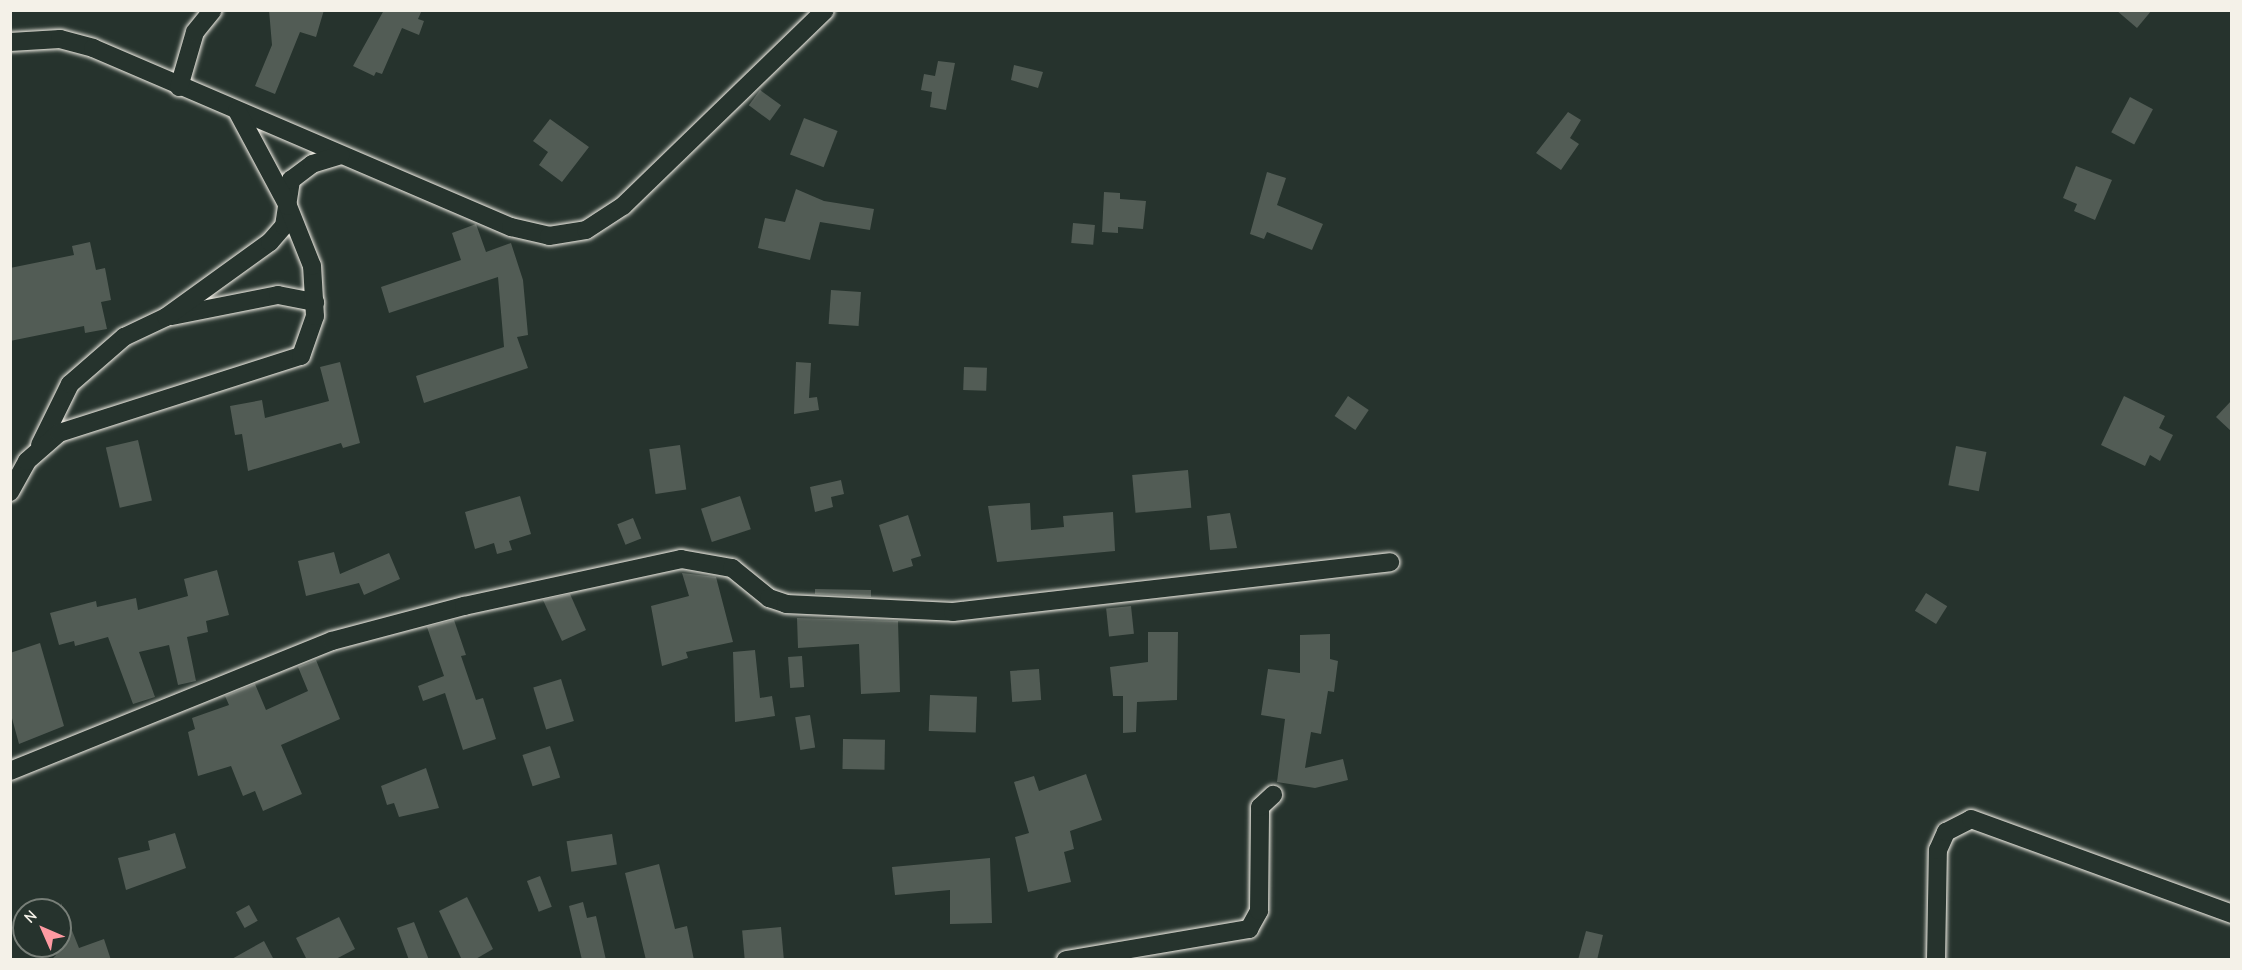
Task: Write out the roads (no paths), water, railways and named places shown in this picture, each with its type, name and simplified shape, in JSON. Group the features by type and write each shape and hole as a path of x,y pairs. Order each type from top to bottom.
{"street":[{"path":"179,87 195,32 213,10"},
{"path":"10,42 60,39 93,48 179,87 511,226 549,236 586,230 623,206 825,10"},
{"path":"39,447 59,433 285,364 301,356 310,339 315,302 312,266 288,207 237,111"},
{"path":"10,492 39,447 70,384 124,337 166,317 270,242 284,226 288,207 287,191 297,173 341,155"},
{"path":"166,317 278,296 315,302"},
{"path":"10,771 332,641 464,606 681,559 732,568 769,598 786,604 953,612 1389,562"},
{"path":"1066,960 1249,929 1259,911 1260,807 1273,795"},
{"path":"1936,960 1938,850 1946,832 1971,819 2232,914"}]}
